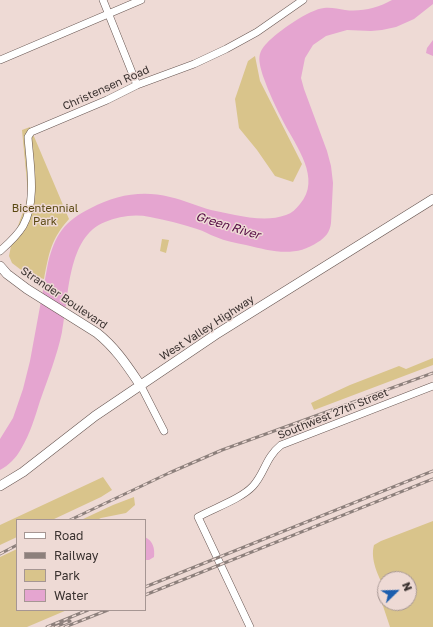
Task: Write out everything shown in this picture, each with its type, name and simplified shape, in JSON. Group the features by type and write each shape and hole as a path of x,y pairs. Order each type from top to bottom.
{"main road":[{"name":"West Valley Highway","path":"0,486 23,472 71,434 215,335 433,199"},
{"name":"Strander Boulevard","path":"0,266 7,274 27,289 77,320 107,341 141,386"}],"street":[{"path":"103,0 137,84"},
{"path":"0,60 141,0"},
{"name":"Christensen Road","path":"0,251 23,227 31,204 31,186 36,170 30,164 28,137 31,132 83,110 137,84 194,64 226,49 256,33 303,0"},
{"name":"Strander Boulevard","path":"141,386 164,431"},
{"name":"Southwest 27th Street","path":"250,627 198,516 246,493 256,482 272,453 280,445 433,386"}],"green space":[{"path":"255,56 260,81 302,164 293,182 275,176 239,128 235,99 248,61"},
{"name":"Bicentennial Park","path":"30,127 69,219 54,240 47,261 44,279 29,276 12,263 9,256 28,193 22,130"},
{"path":"162,239 169,240 166,253 160,251"},
{"path":"433,358 433,365 314,410 311,403 350,385 399,366 406,369"},
{"path":"103,477 112,490 101,497 54,519 16,519 16,537 0,545 0,525"},
{"path":"134,497 135,505 126,513 99,519 83,519"},
{"path":"433,521 433,627 390,627 385,611 417,611 417,571 377,571 377,573 373,550 374,545"},
{"path":"16,549 16,611 65,611 27,627 0,627 0,557"}],"water":[{"name":"Green River","path":"392,0 433,0 433,4 414,19 396,27 371,31 347,30 326,36 313,45 305,58 301,78 327,151 333,183 331,223 330,229 325,237 301,250 283,252 231,242 186,225 144,216 127,216 116,218 105,222 93,230 83,241 77,254 72,270 60,341 32,425 17,455 9,464 0,470 0,439 13,418 23,389 30,361 48,263 54,244 67,224 82,213 100,204 120,197 139,194 170,197 211,210 254,218 274,218 292,212 300,204 306,194 308,173 300,152 278,112 265,82 259,58 261,51 272,38 286,27 318,9 329,8 363,10"},
{"path":"433,40 433,56 426,53 427,48"},
{"path":"146,538 152,543 154,548 154,557 146,560"}],"railway":[{"path":"72,519 169,473 222,450 433,373"},
{"path":"146,587 433,471"},
{"path":"146,595 433,479"},
{"path":"0,554 16,546"},
{"path":"47,627 86,611"},
{"path":"65,627 105,611"},
{"path":"55,627 70,621"}]}
